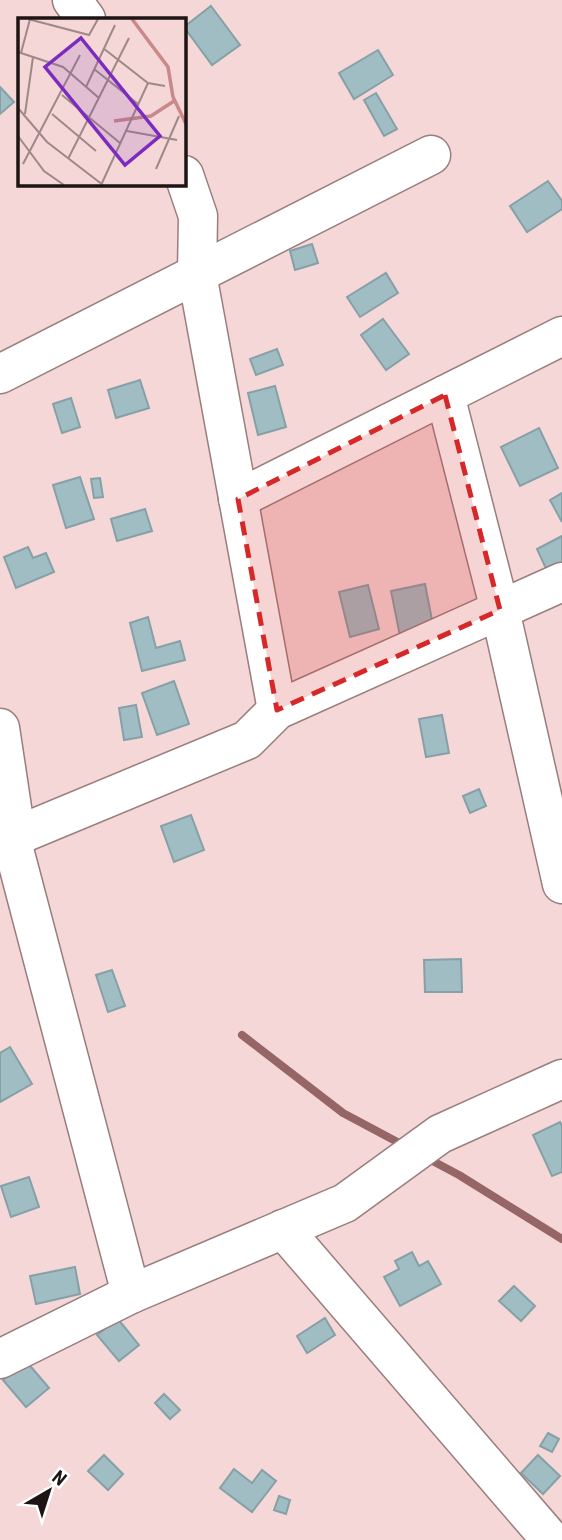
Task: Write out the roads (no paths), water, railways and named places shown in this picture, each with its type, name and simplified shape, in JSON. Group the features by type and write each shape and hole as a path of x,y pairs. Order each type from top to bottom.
{"street":[{"path":"72,0 85,18"},
{"path":"0,374 432,155"},
{"path":"186,182 198,216 197,274 277,710"},
{"path":"238,499 562,336"},
{"path":"444,395 500,610 562,884"},
{"path":"5,842 247,740 277,710 562,582"},
{"path":"0,728 14,821 5,842 131,1294"},
{"path":"0,1359 131,1294 345,1203 440,1134 562,1079"},
{"path":"283,1229 551,1540"}],"waterway":[{"path":"242,1035 343,1113 403,1145"},
{"path":"427,1158 562,1239"}]}
